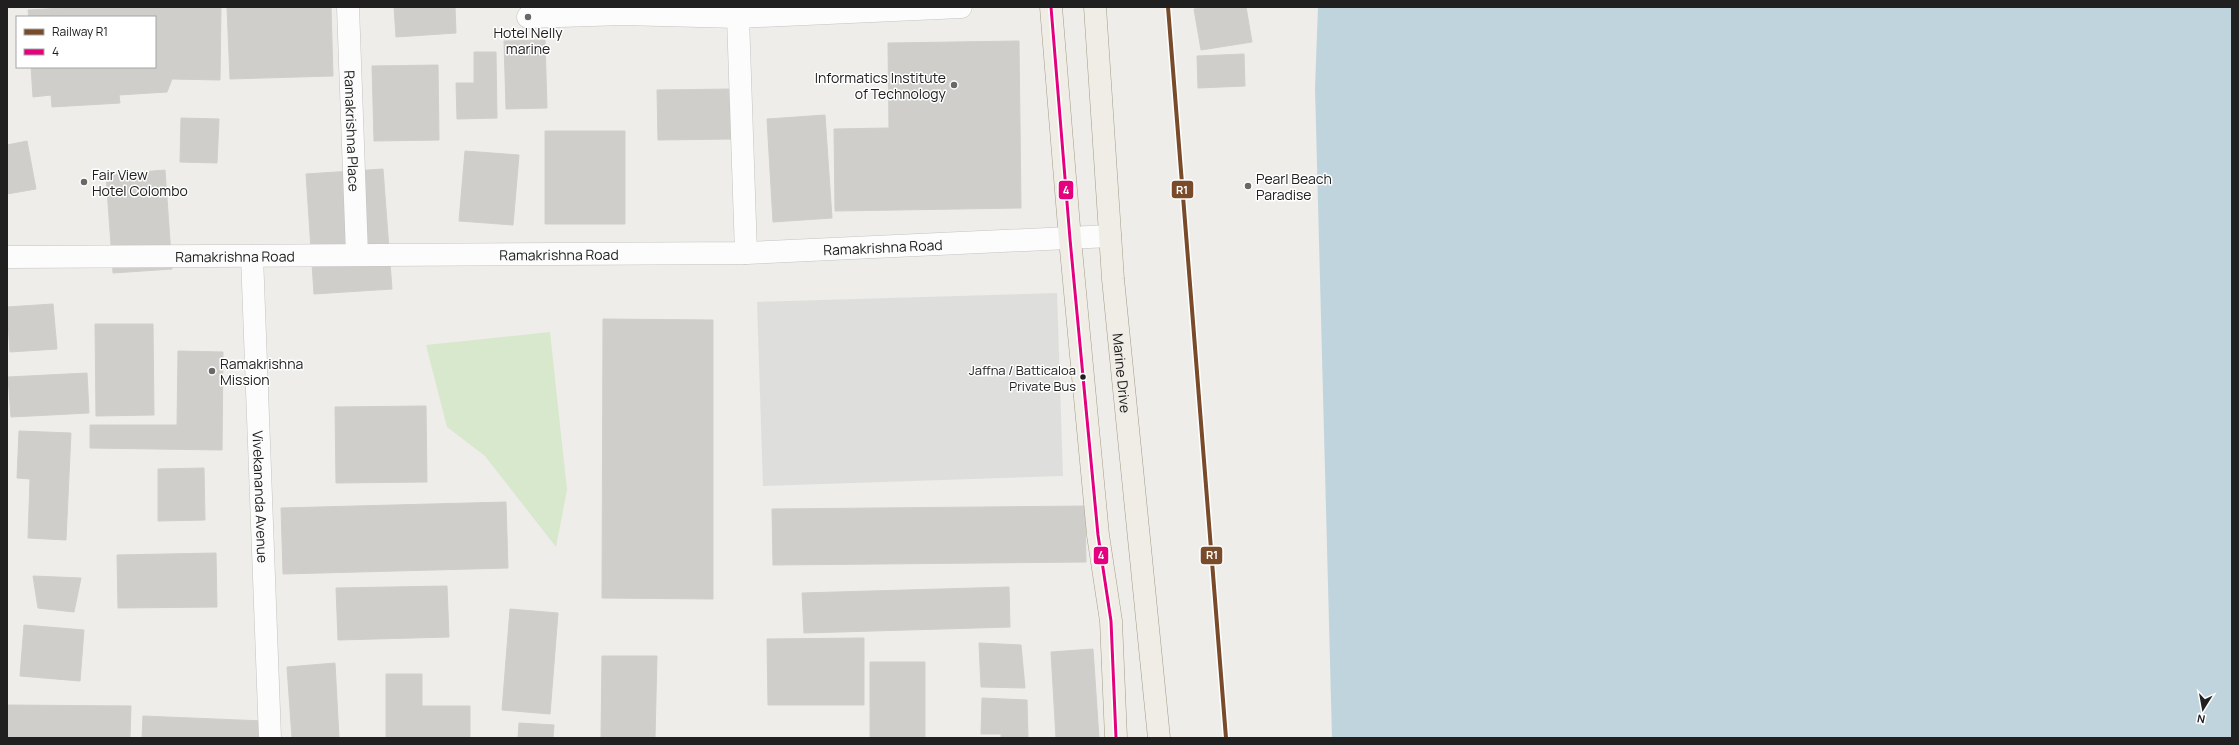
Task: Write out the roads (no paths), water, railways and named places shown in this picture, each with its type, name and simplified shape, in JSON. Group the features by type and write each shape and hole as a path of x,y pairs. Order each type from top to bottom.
{"main road":[{"path":"1051,7 1070,239 1098,535 1111,621 1116,738"},
{"name":"Marine Drive","path":"1095,7 1113,279 1159,738"}],"street":[{"name":"Ramakrishna Place","path":"348,7 357,255"},
{"path":"528,17 623,10 738,17 961,7"},
{"path":"738,17 746,252"},
{"name":"Ramakrishna Road","path":"7,257 746,252 1070,239 1110,236"},
{"name":"Vivekananda Avenue","path":"252,256 270,738"}],"water":[{"path":"1318,7 2232,7 2232,738 1332,738 1315,88"}],"rail line":[{"name":"R1","path":"1168,7 1226,738"}],"place":[{"name":"Hotel Nelly marine","path":"528,17"},
{"name":"Informatics Institute of Technology","path":"954,85"},
{"name":"Fair View Hotel Colombo","path":"84,182"},
{"name":"Pearl Beach Paradise","path":"1248,186"},
{"name":"Ramakrishna Mission","path":"212,371"},
{"name":"Jaffna / Batticaloa Private Bus","path":"1083,377"}]}
